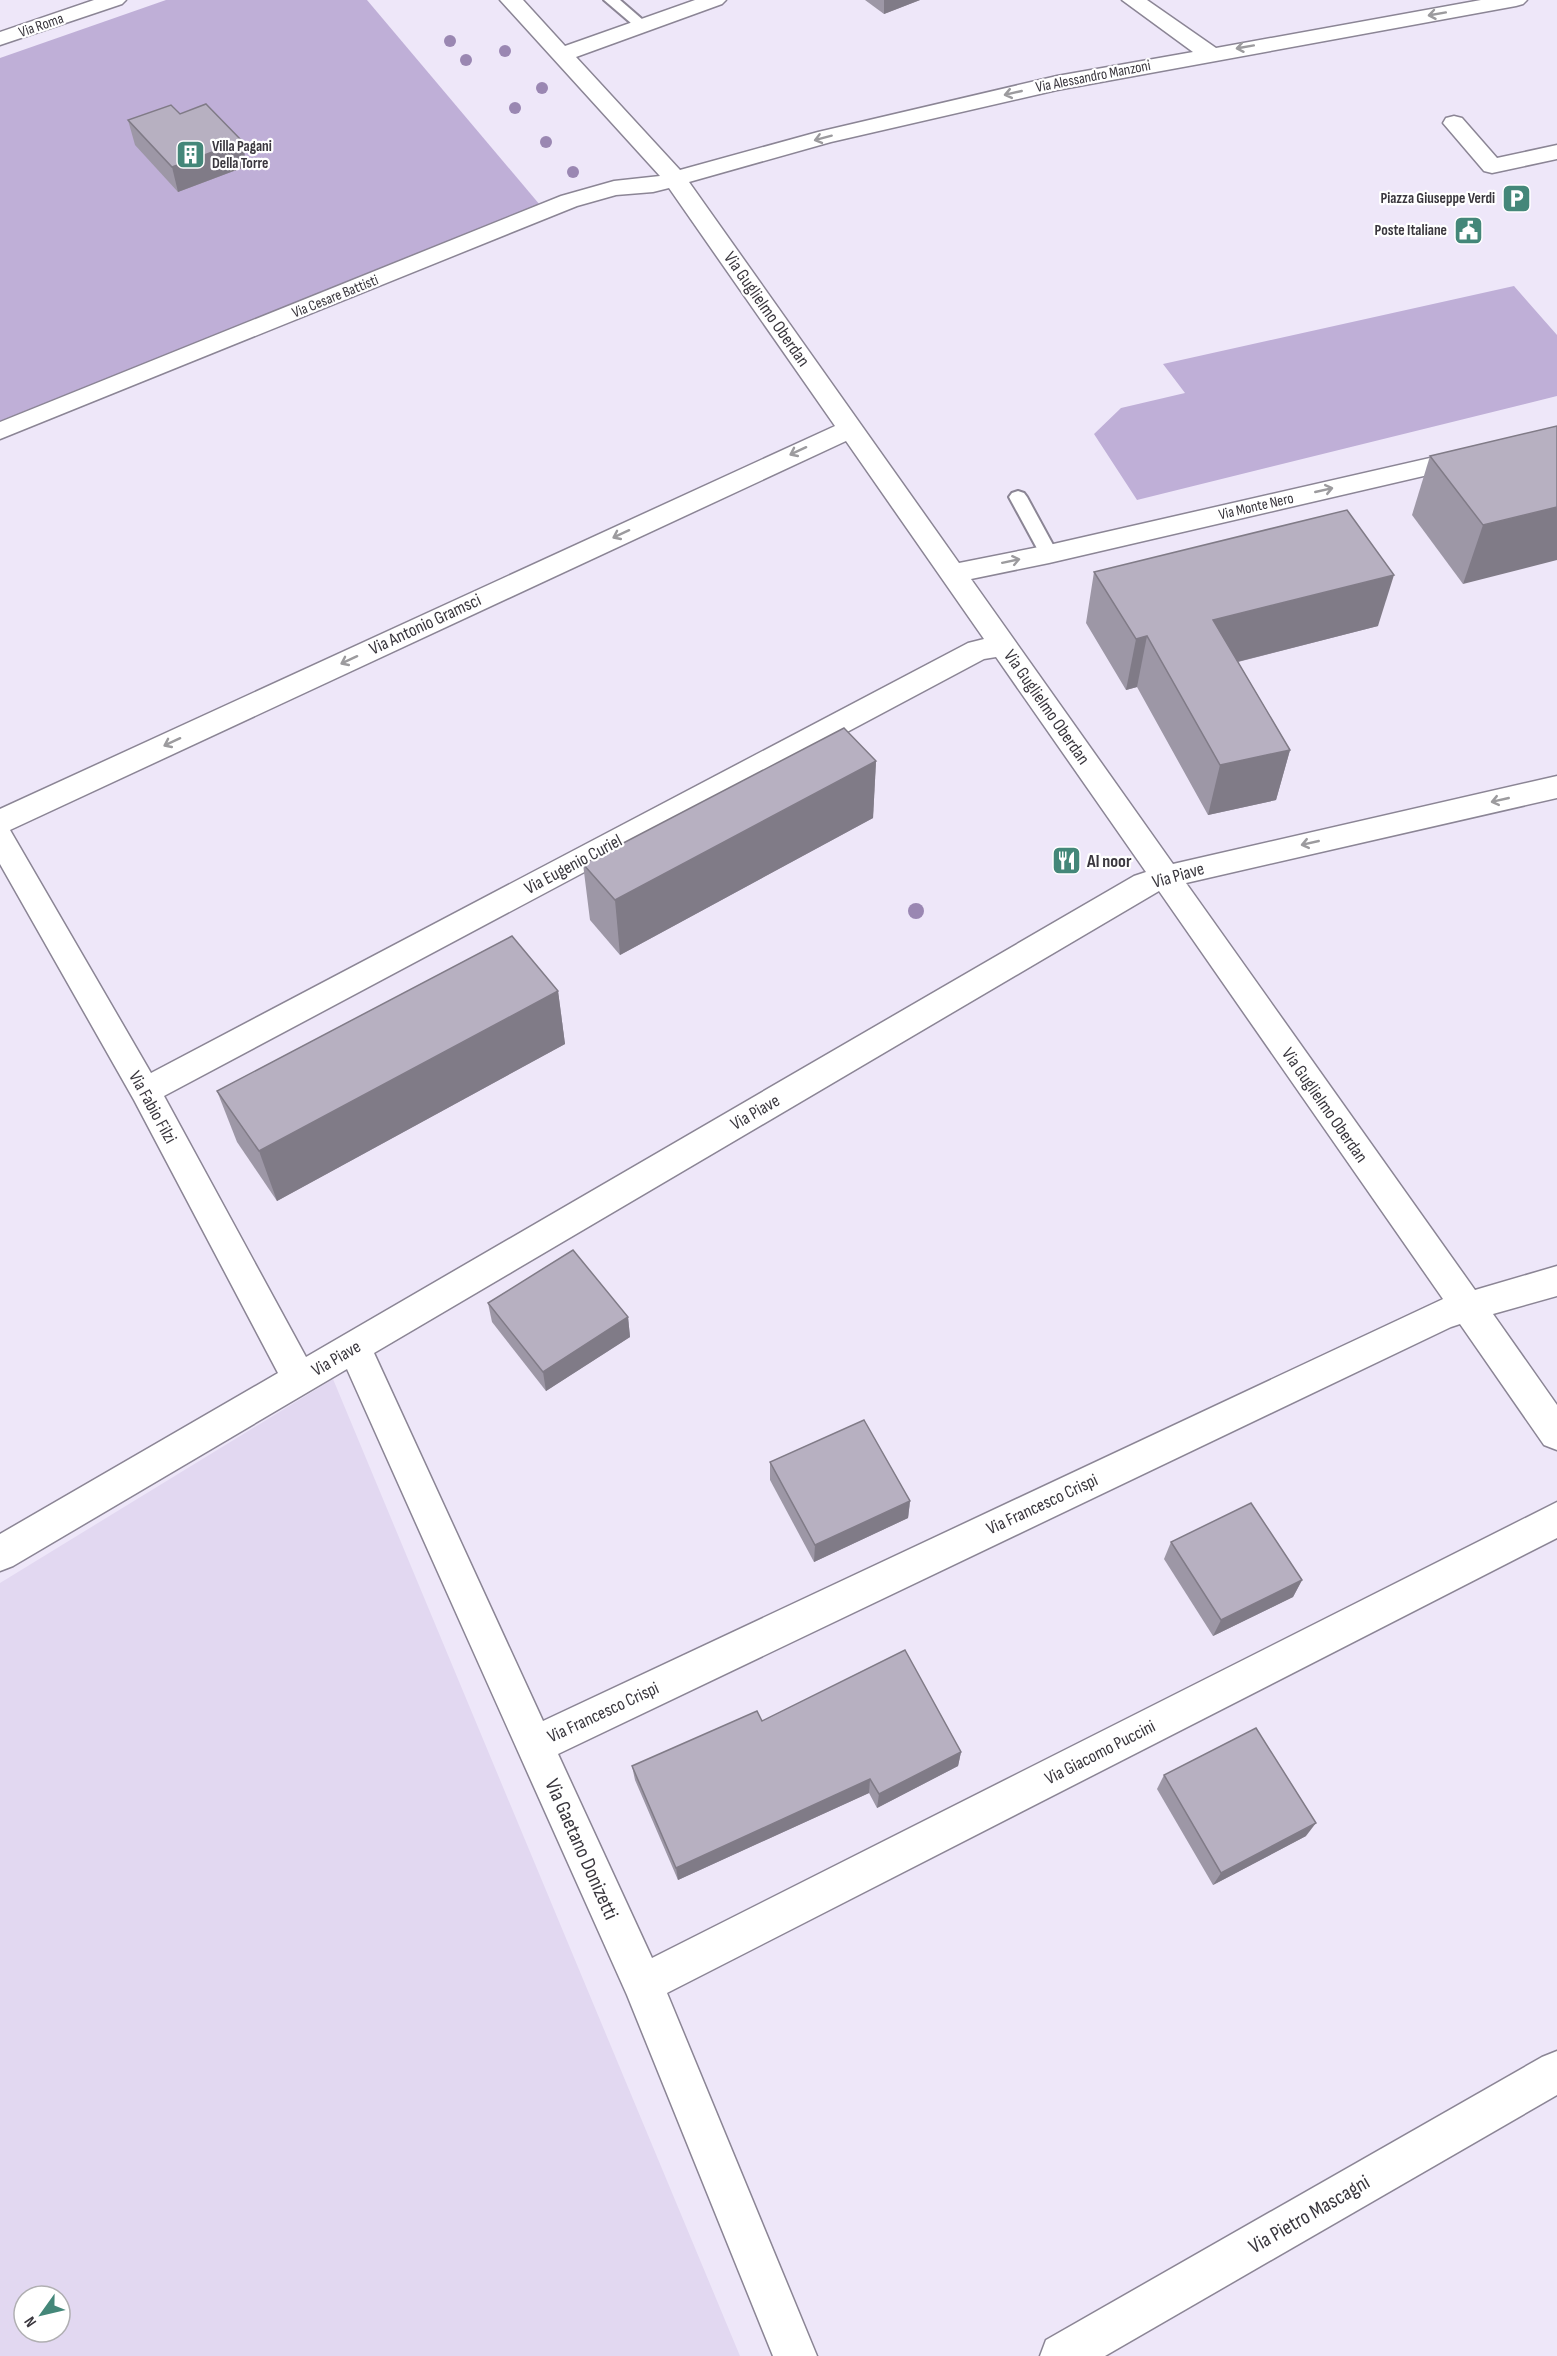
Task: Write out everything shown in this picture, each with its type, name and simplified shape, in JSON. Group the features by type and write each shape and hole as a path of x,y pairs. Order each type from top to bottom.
{"street":[{"name":"Via Roma","path":"0,39 115,0"},
{"name":"Via Guglielmo Oberdan","path":"512,0 675,179 1557,1434"},
{"path":"562,55 715,0"},
{"path":"1133,0 1209,53"},
{"name":"Via Alessandro Manzoni","path":"675,179 826,137 1057,82 1209,53 1516,0"},
{"path":"1454,123 1492,166 1557,152"},
{"name":"Via Cesare Battisti","path":"0,430 569,201 614,188 653,185 675,179"},
{"name":"Via Antonio Gramsci","path":"0,822 852,428"},
{"name":"Via Monte Nero","path":"954,573 1049,554 1557,437"},
{"name":"Via Eugenio Curiel","path":"145,1091 978,650 1004,646"},
{"name":"Via Piave","path":"0,1554 1145,884 1165,877 1557,787"},
{"name":"Via Fabio Filzi","path":"0,838 145,1091 300,1379"},
{"name":"Via Francesco Crispi","path":"535,1745 1443,1314 1557,1281"},
{"name":"Via Gaetano Donizetti","path":"354,1347 643,1984 795,2356"},
{"name":"Via Giacomo Puccini","path":"643,1984 1557,1519"},
{"name":"Via Pietro Mascagni","path":"1062,2356 1557,2072"}],"lane":[{"path":"611,0 643,26"},
{"path":"1018,497 1049,554"}],"shaded area":[{"path":"166,0 367,0 540,205 0,421 0,58"},
{"path":"1514,286 1557,335 1557,396 1137,500 1094,434 1121,408 1185,393 1163,364"},
{"path":"333,1379 740,2356 0,2356 0,1583"}],"building":[{"path":"206,104 242,141 172,167 128,120 171,105 180,114"},
{"path":"1557,426 1557,507 1483,525 1430,456"},
{"path":"1347,510 1394,575 1213,620 1290,750 1220,765 1147,636 1136,639 1094,572"},
{"path":"844,728 876,761 615,900 583,864"},
{"path":"512,936 558,991 259,1151 217,1091"},
{"path":"573,1250 628,1317 543,1372 488,1303"},
{"path":"864,1420 910,1501 815,1545 770,1462"},
{"path":"1251,1503 1302,1580 1221,1620 1171,1542"},
{"path":"905,1650 961,1752 879,1794 870,1779 676,1868 632,1766 757,1711 762,1721"},
{"path":"1256,1728 1316,1823 1221,1873 1164,1775"}],"place":[{"name":"Villa Pagani Della Torre","path":"191,155"},
{"name":"Piazza Giuseppe Verdi","path":"1516,198"},
{"name":"Poste Italiane","path":"1468,230"},
{"name":"Al noor","path":"1066,861"}]}
